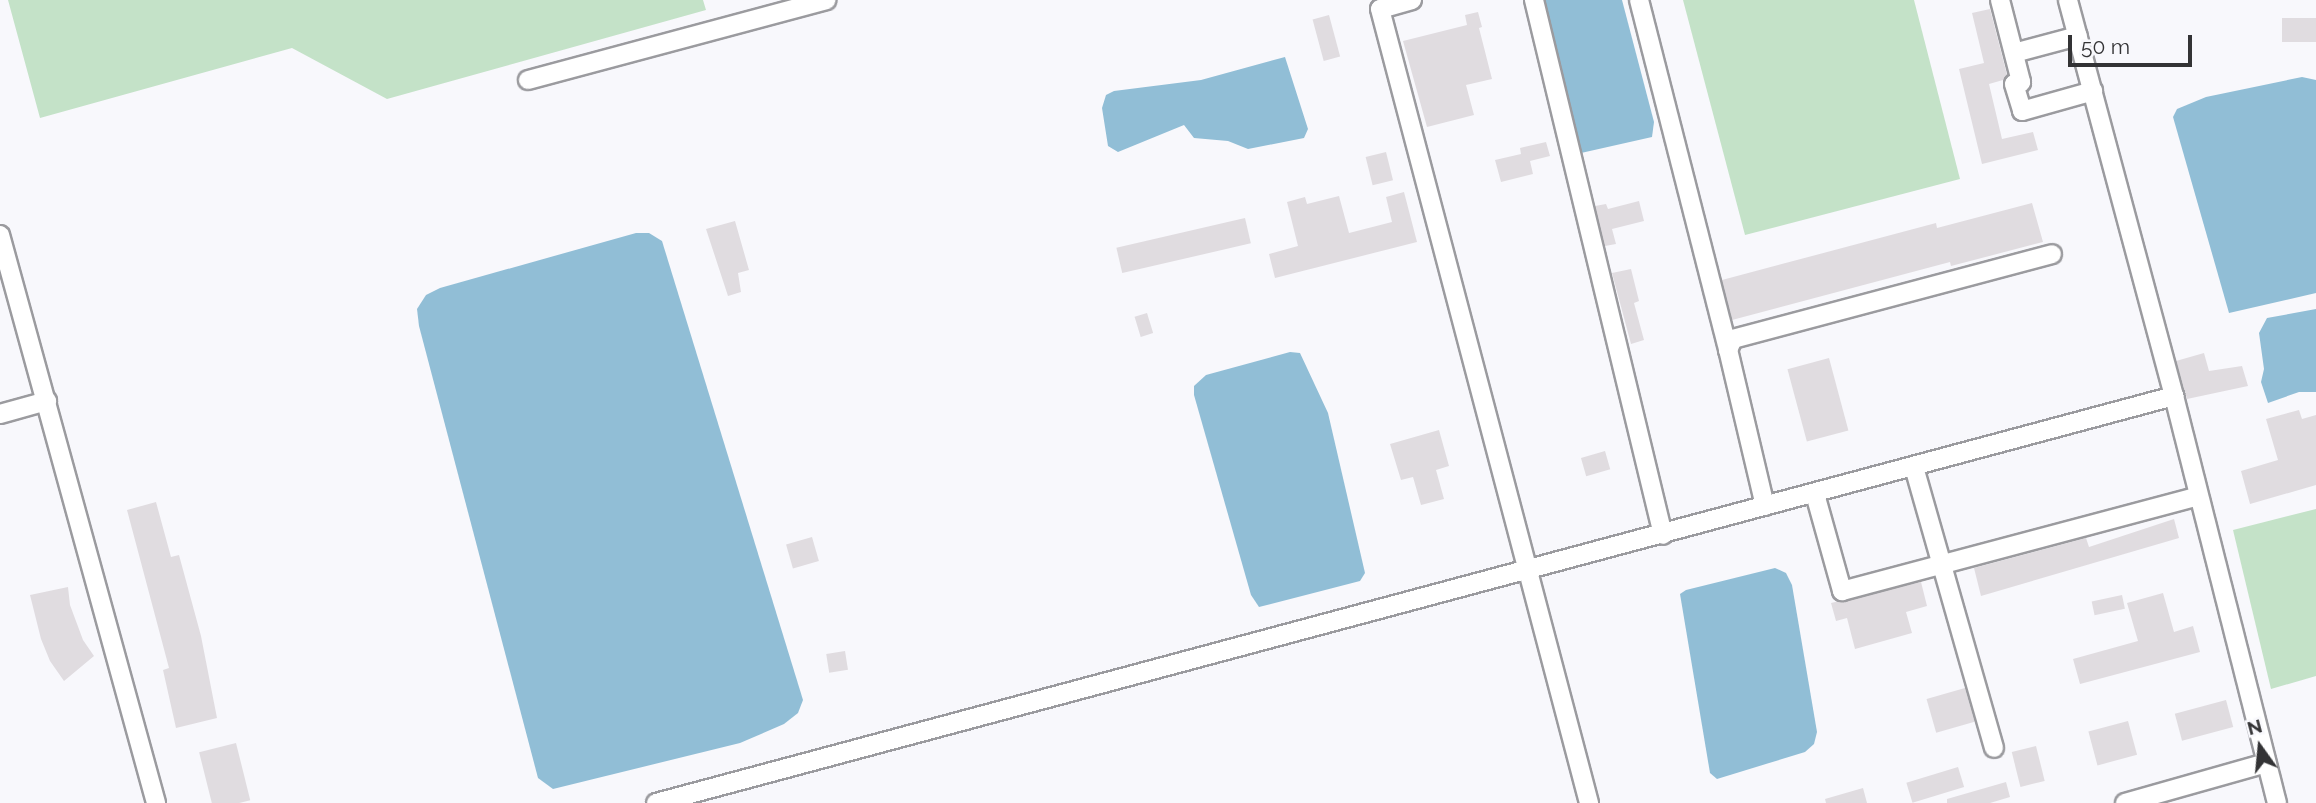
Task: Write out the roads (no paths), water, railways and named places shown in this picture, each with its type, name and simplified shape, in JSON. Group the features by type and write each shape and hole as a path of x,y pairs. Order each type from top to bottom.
{"street":[{"path":"528,80 826,0"},
{"path":"1412,0 1380,9 1589,803"},
{"path":"1534,0 1663,535"},
{"path":"1639,0 1765,506"},
{"path":"2000,0 2021,82 2014,84 2022,111 2093,91"},
{"path":"2068,0 2174,396 2277,803"},
{"path":"2014,53 2078,36"},
{"path":"0,235 4,264 47,401 156,803"},
{"path":"1728,350 1733,339 1739,336 2052,254"},
{"path":"656,803 2174,396"},
{"path":"0,414 47,401"},
{"path":"1914,467 1994,748"},
{"path":"1815,494 1842,590 2199,496"},
{"path":"2125,803 2266,763"}],"water":[{"path":"1543,0 1622,0 1654,122 1652,137 1581,153"},
{"path":"1285,57 1308,129 1304,138 1248,149 1228,141 1194,138 1184,125 1118,152 1108,146 1102,108 1106,95 1114,91 1201,80"},
{"path":"2302,77 2316,80 2316,293 2229,313 2173,117 2177,109 2206,97"},
{"path":"636,233 649,233 662,241 803,700 798,713 784,724 740,743 553,789 538,778 419,326 417,309 426,295 440,288"},
{"path":"2316,309 2316,392 2299,392 2268,403 2261,382 2264,369 2259,333 2267,318"},
{"path":"1290,352 1300,353 1328,413 1365,573 1360,581 1259,607 1251,595 1194,395 1194,386 1206,375"},
{"path":"1775,568 1786,573 1792,585 1817,732 1814,744 1805,752 1717,779 1710,773 1680,594 1686,590"}]}
